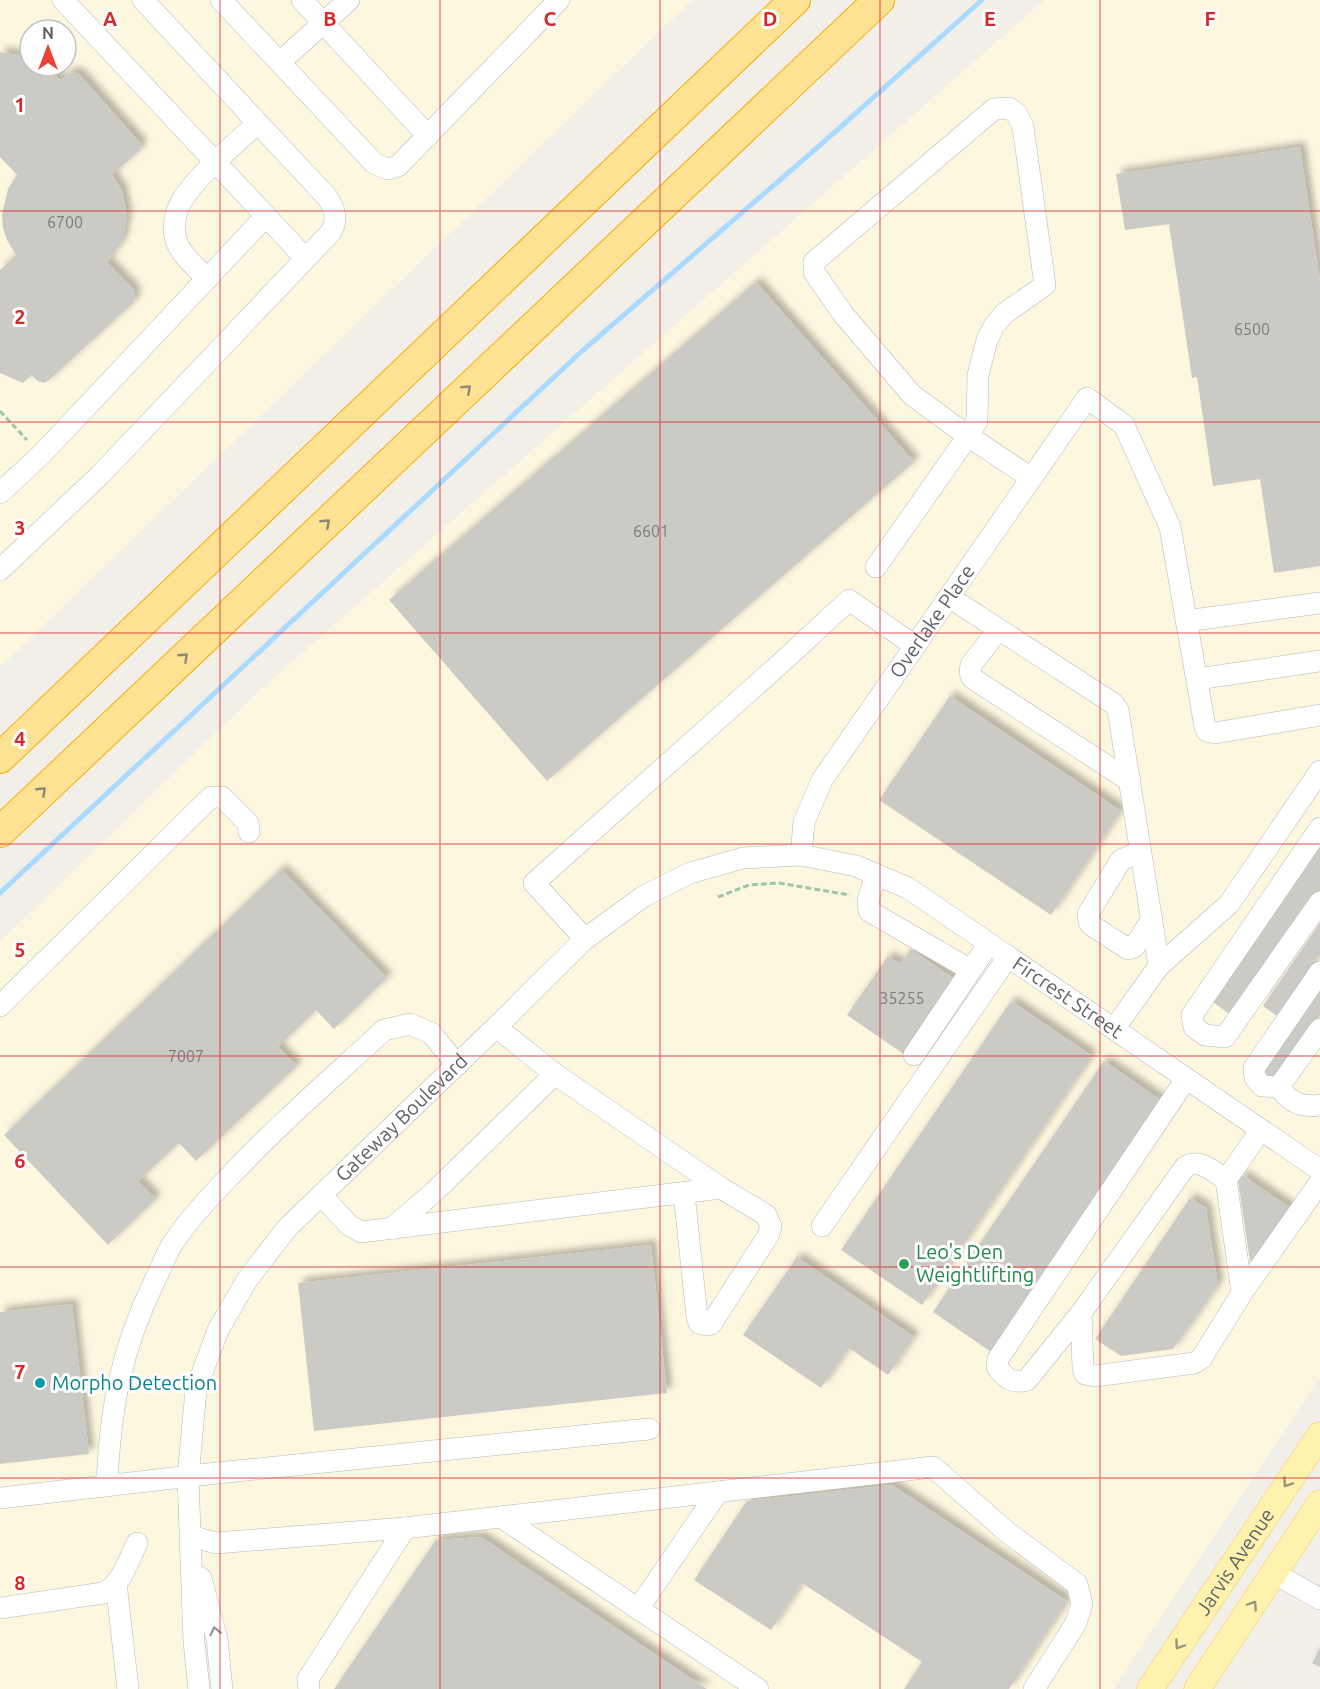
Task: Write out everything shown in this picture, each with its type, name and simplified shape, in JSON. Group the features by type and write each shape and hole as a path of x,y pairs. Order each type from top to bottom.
{"highway":[{"path":"0,736 768,0"},
{"path":"0,758 795,0"},
{"path":"0,832 879,0"}],"main road":[{"name":"Jarvis Avenue","path":"1150,1689 1320,1435"},
{"name":"Jarvis Avenue","path":"1197,1689 1320,1503"}],"street":[{"path":"63,0 305,258"},
{"path":"0,570 100,476 332,232 335,224 335,214 327,197 143,0"},
{"path":"221,0 374,163 388,169 398,166 559,0"},
{"path":"302,0 428,136"},
{"path":"280,62 349,0"},
{"path":"876,567 968,436 977,421 978,375 987,340 994,326 1005,313 1045,285 1023,127 1017,114 1009,108 994,110 812,266 843,314 912,395 968,436 1031,478"},
{"path":"206,278 177,243 174,230 177,210 186,196 216,163 258,123"},
{"path":"0,493 41,455 266,216"},
{"name":"Overlake Place","path":"801,855 804,822 822,780 1087,398 1124,424 1170,527 1186,621"},
{"path":"949,597 1114,704 1120,716 1159,966"},
{"path":"585,939 534,884 849,600 915,646"},
{"path":"1320,603 1186,621 1205,727 1210,733 1320,715"},
{"path":"998,630 971,665 972,678 1130,781"},
{"path":"1197,679 1320,662"},
{"path":"1114,1029 1159,966 1229,904 1320,771"},
{"path":"0,1006 212,797 222,797 248,823 249,832"},
{"path":"1320,828 1192,1015 1194,1027 1205,1035 1225,1037 1320,902"},
{"path":"1140,852 1121,860 1088,914 1088,919 1091,925 1128,949 1134,947 1152,920"},
{"name":"Fircrest Street","path":"801,855 856,866 908,888 988,945 1320,1170"},
{"name":"Gateway Boulevard","path":"199,1689 194,1641 188,1477 196,1390 218,1330 247,1280 287,1228 585,939 644,897 690,873 743,858 801,855"},
{"path":"876,875 868,907 874,914 971,970"},
{"path":"914,1055 988,945"},
{"path":"822,1226 1008,957"},
{"path":"1279,1087 1262,1086 1255,1078 1254,1068 1320,972"},
{"path":"107,1486 120,1371 130,1337 172,1244 197,1211 253,1152 384,1030 410,1024 431,1033 457,1065"},
{"path":"496,1027 555,1074 721,1188 766,1215 770,1230 768,1236 711,1324 707,1325 699,1323 697,1317 684,1193"},
{"path":"1279,1087 1320,1029"},
{"path":"391,1229 434,1192 555,1074"},
{"path":"1186,1078 998,1359 997,1368 1010,1381 1027,1380 1080,1313 1185,1167 1189,1164 1202,1164 1227,1180"},
{"path":"1279,1087 1286,1098 1306,1108 1320,1105"},
{"path":"1242,1293 1227,1180 1261,1130"},
{"path":"1080,1313 1084,1372 1090,1376 1198,1362 1242,1293 1320,1182"},
{"path":"321,1195 348,1225 361,1232 721,1188"},
{"path":"0,1498 649,1429"},
{"path":"191,1536 216,1543 405,1528 933,1467 1006,1532 1077,1584 1082,1604 1076,1623 1034,1689"},
{"path":"638,1609 718,1492"},
{"path":"501,1517 758,1689"},
{"path":"309,1689 308,1679 405,1528"},
{"name":"Gateway Boulevard","path":"191,1536 217,1639 222,1689"},
{"path":"0,1608 103,1593 110,1590 121,1578 136,1543"},
{"path":"1274,1574 1320,1599"},
{"path":"116,1583 128,1689"}],"path":[{"path":"0,411 41,455"},
{"path":"718,897 749,885 779,883 855,897 869,896"}],"shaded area":[{"path":"0,0 692,0 0,667"},
{"path":"1044,0 1320,0 1320,1376 1114,1689 0,1689 0,942 259,691"}],"building":[{"path":"0,52 18,55 18,78 58,78 60,80 78,78 79,74 141,144 140,150 112,175 122,191 127,216 122,242 107,262 135,291 134,302 44,383 31,375 23,383 0,373 0,270 16,255 7,240 2,215 8,189 17,175 0,157"},
{"path":"1300,147 1320,281 1320,566 1274,573 1260,479 1213,486 1197,377 1192,378 1169,224 1125,230 1116,174"},
{"path":"756,282 914,462 547,781 389,600"},
{"path":"950,696 1121,811 1051,915 879,800"},
{"path":"1320,847 1320,894 1235,1018 1213,1002"},
{"path":"281,869 387,978 334,1029 316,1010 278,1047 297,1066 196,1161 179,1143 138,1181 156,1199 108,1245 4,1135"},
{"path":"1320,923 1320,954 1277,1016 1263,1006"},
{"path":"911,949 957,981 905,1055 847,1015 888,956 900,964"},
{"path":"1320,981 1320,1014 1272,1083 1257,1072"},
{"path":"1011,1001 1092,1056 922,1305 841,1250"},
{"path":"1104,1061 1162,1101 991,1352 933,1312"},
{"path":"1242,1175 1292,1209 1255,1264 1250,1261 1238,1181"},
{"path":"1190,1198 1206,1208 1218,1285 1173,1349 1121,1356 1095,1339"},
{"path":"651,1245 667,1393 314,1431 298,1283"},
{"path":"797,1257 914,1337 888,1375 849,1348 821,1388 743,1335"},
{"name":"Morpho Detection","path":"72,1304 89,1454 0,1464 0,1312"},
{"path":"892,1485 1067,1601 1009,1689 904,1689 922,1662 802,1583 771,1630 694,1580 747,1501"},
{"path":"481,1537 707,1689 334,1689 436,1540"},
{"path":"1320,1648 1320,1667 1312,1663"}],"waterway":[{"path":"0,893 581,352 826,140 982,0"}],"place":[{"name":"Leo's Den Weightlifting","path":"904,1264"},
{"name":"Morpho Detection","path":"40,1383"}]}
